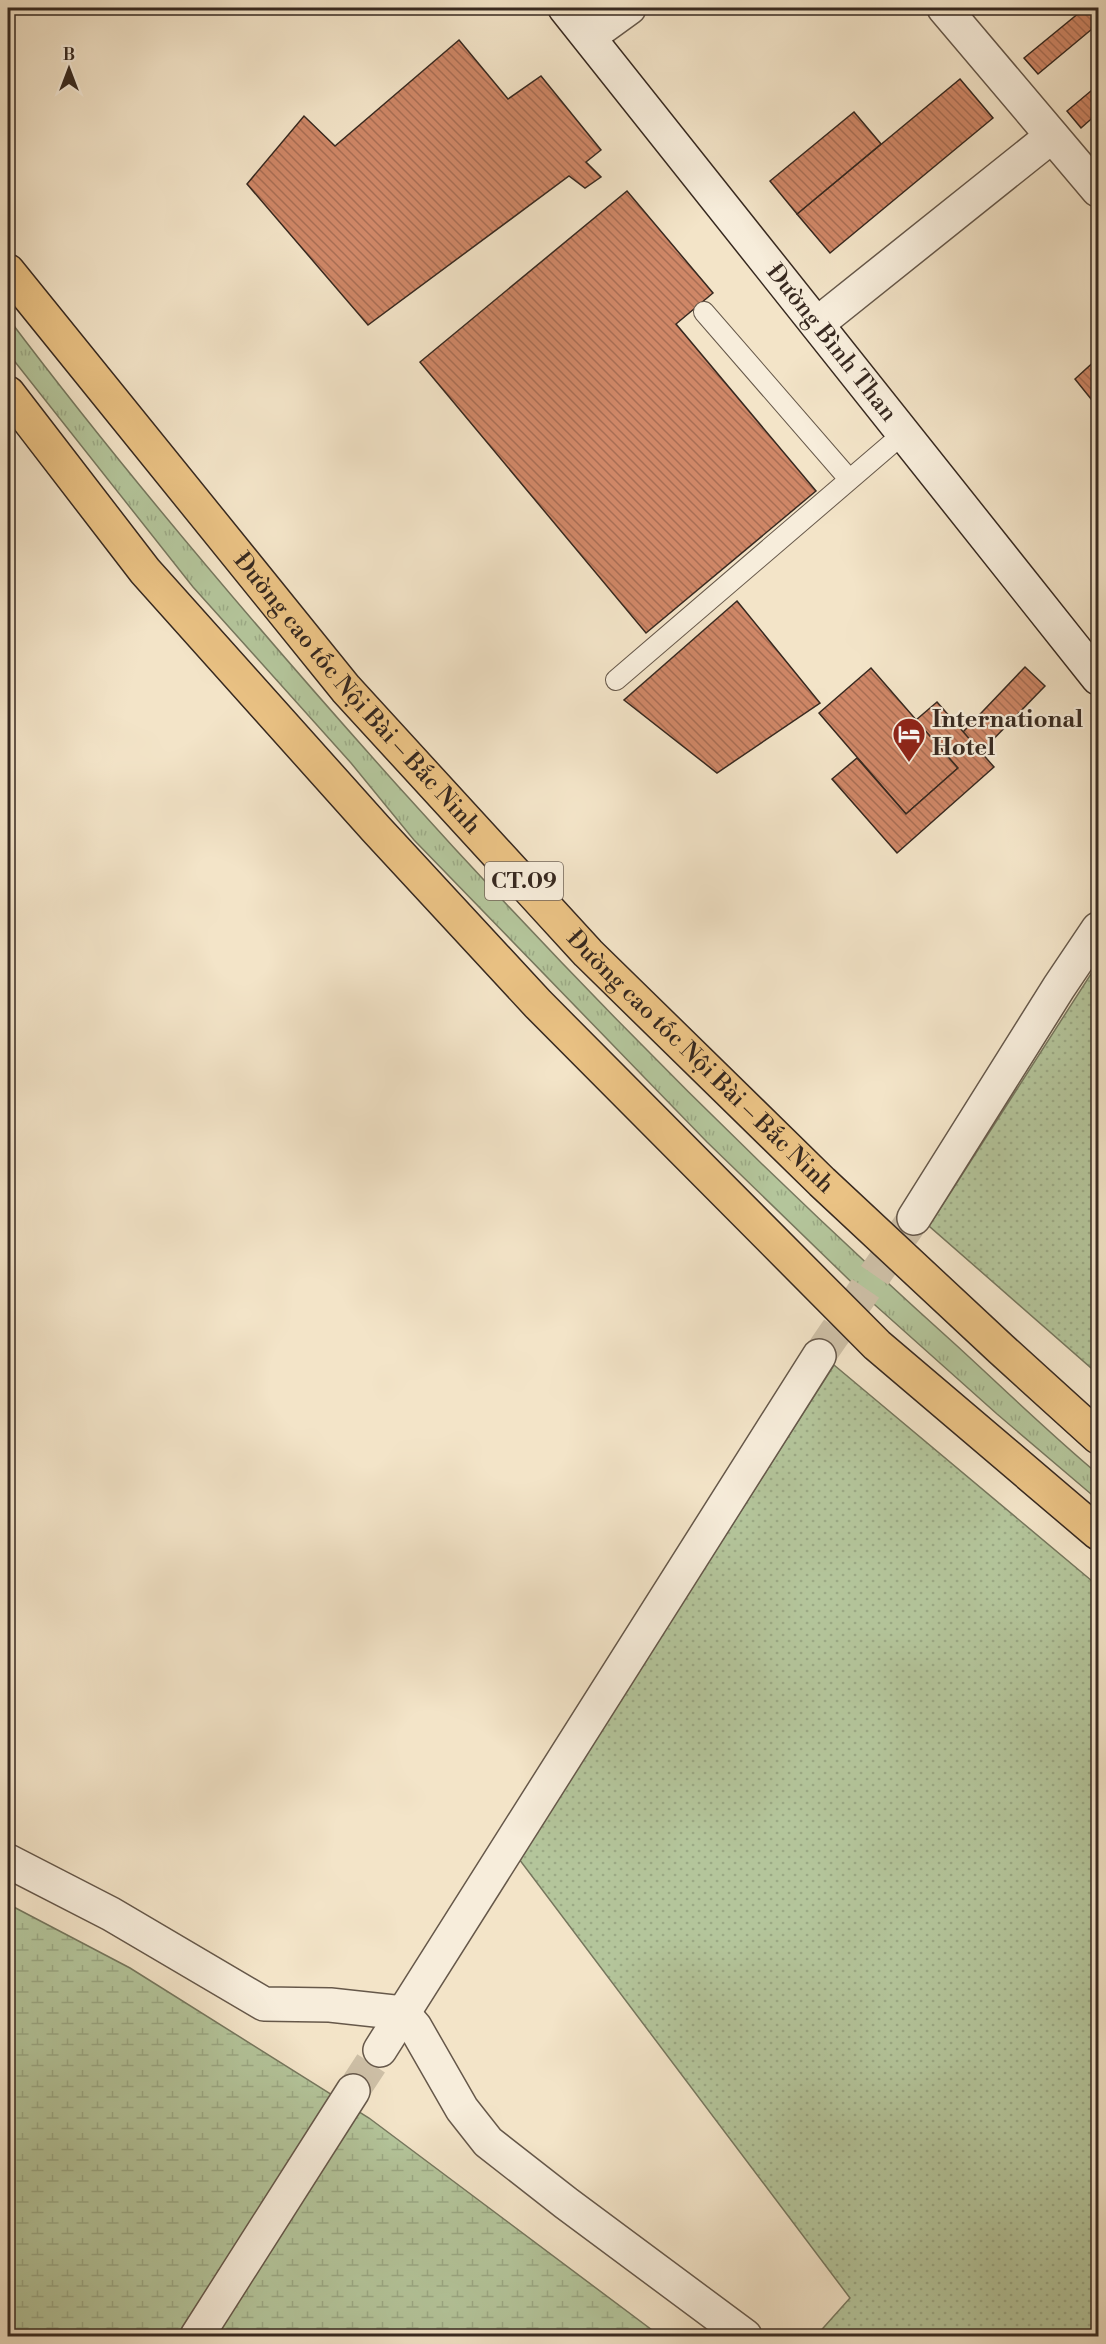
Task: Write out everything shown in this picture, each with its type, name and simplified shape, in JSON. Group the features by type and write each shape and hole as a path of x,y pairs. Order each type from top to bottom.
{"highway":[{"name":"Đường cao tốc Nội Bài – Bắc Ninh","path":"8,271 346,689 588,953 822,1182 1098,1437"},
{"name":"CT.09","path":"8,393 145,572 376,829 538,1004 878,1345 1098,1533"}],"street":[{"name":"Đường Bình Than","path":"565,8 1098,678"},
{"path":"589,37 629,8"},
{"path":"944,8 1098,190"},
{"path":"817,324 1052,136"},
{"path":"914,1218 1098,929"},
{"path":"380,2050 819,1356"},
{"path":"8,1861 111,1914 264,2004 330,2005 403,2013 415,2027 462,2109 489,2142 745,2337"},
{"path":"197,2337 353,2091"}],"lane":[{"path":"704,312 849,480"},
{"path":"616,680 904,433"}],"green space":[{"path":"8,318 101,438 247,614 397,785 531,931 669,1073 810,1211 1098,1474 1098,1500 875,1305 707,1142 414,840 351,763 193,587 8,353"},
{"path":"1098,963 1098,1374 929,1226"},
{"path":"834,1365 1098,1586 1098,2336 816,2336 850,2298 519,1859"},
{"path":"8,1904 130,1968 369,2118 660,2336 8,2336"}],"building":[{"path":"1085,8 1098,8 1098,24 1038,74 1024,58"},
{"path":"459,40 508,99 541,76 601,150 586,162 601,177 585,188 569,176 368,325 247,184 304,116 335,146"},
{"path":"960,79 993,118 830,253 797,214"},
{"path":"1098,85 1098,113 1081,128 1067,111"},
{"path":"854,112 881,144 797,214 770,181"},
{"path":"627,191 713,293 676,324 816,491 646,633 420,362"},
{"path":"1098,358 1098,393 1091,399 1075,379"},
{"path":"737,601 820,703 717,773 624,700"},
{"path":"1025,667 1045,686 981,752 963,732"},
{"path":"871,668 958,768 906,814 819,713"},
{"path":"937,702 994,767 897,853 832,779 857,758 906,814 958,768 916,720"}],"tunnel":[{"path":"819,1356 914,1218"},
{"path":"353,2091 380,2050"}],"place":[{"name":"International Hotel","path":"909,763"}]}
